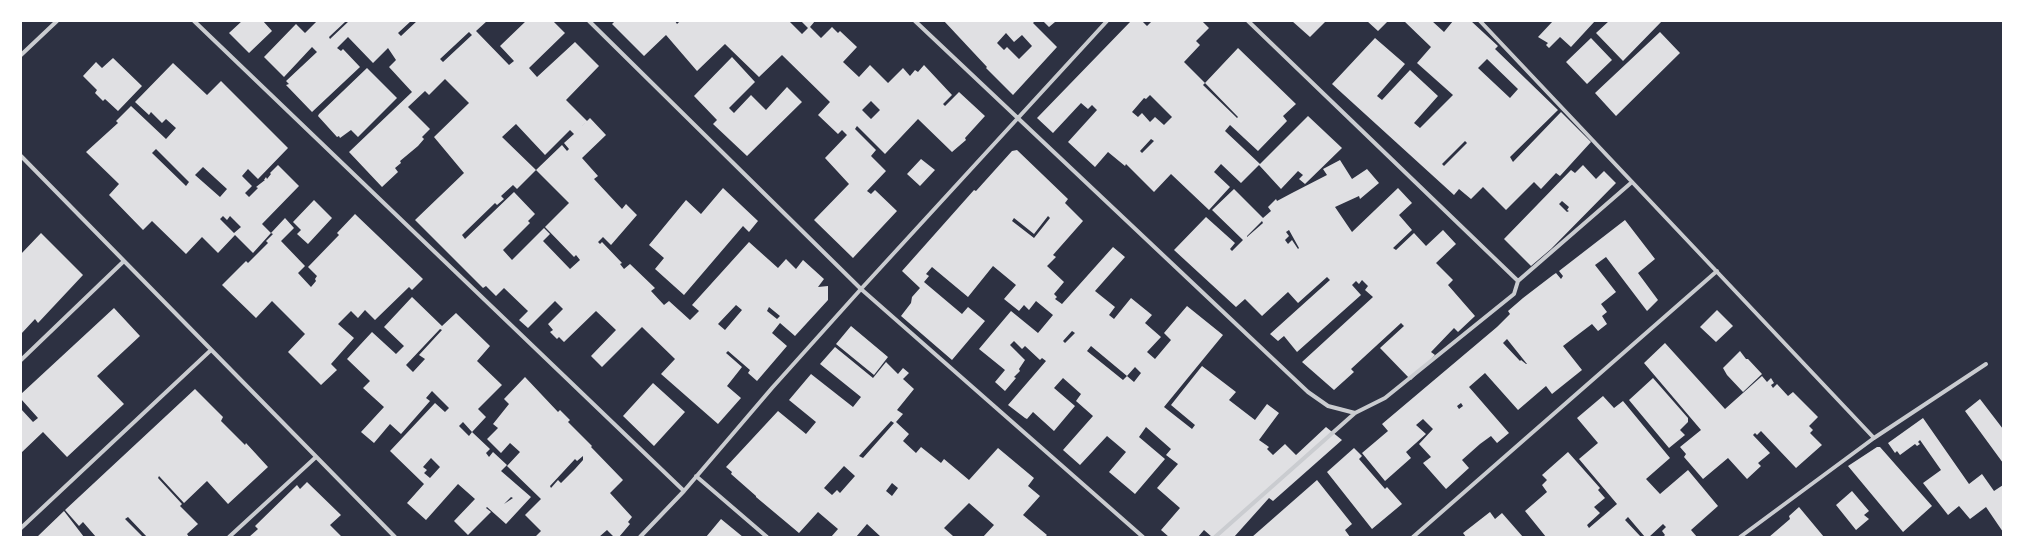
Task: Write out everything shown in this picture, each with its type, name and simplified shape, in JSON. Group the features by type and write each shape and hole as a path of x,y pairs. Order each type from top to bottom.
{"street":[{"path":"21,55 57,21"},
{"path":"194,21 684,491"},
{"path":"589,21 861,289 1143,537"},
{"path":"915,21 1017,119 1308,392 1328,406 1355,413"},
{"path":"640,537 684,491 861,289 1107,21"},
{"path":"1248,21 1518,281"},
{"path":"1480,21 1874,438"},
{"path":"21,156 395,537"},
{"path":"1215,537 1355,413 1385,398 1514,294 1518,281 1632,182"},
{"path":"21,360 124,261"},
{"path":"1413,537 1717,271"},
{"path":"21,528 211,350"},
{"path":"1740,537 1874,438 1986,364"},
{"path":"229,537 316,457"},
{"path":"696,476 767,537"}],"building":[{"path":"242,21 263,21 272,31 249,53 229,33"},
{"path":"317,21 345,22 329,37 330,39 349,21 411,21 398,33 401,36 417,21 487,21 476,31 509,65 514,61 500,46 526,21 553,21 565,33 529,68 537,77 575,42 599,66 566,100 587,121 590,118 606,135 582,158 598,176 594,179 622,209 626,204 637,215 611,245 603,237 598,242 600,244 602,242 622,263 620,264 624,269 630,264 655,288 651,291 664,305 669,301 690,320 699,311 692,305 749,242 778,268 786,259 796,269 803,260 824,279 818,287 828,286 828,300 795,336 780,323 772,333 787,346 757,381 748,373 750,370 728,351 726,353 742,367 727,386 741,398 718,424 661,374 675,359 642,327 602,367 591,356 616,330 596,311 564,342 559,337 557,339 550,332 553,330 548,324 563,309 555,301 528,328 519,320 528,311 504,288 496,296 486,286 483,288 415,220 464,173 434,137 469,103 445,79 429,95 425,91 408,107 430,129 422,137 424,139 418,146 400,161 401,163 395,168 398,172 382,187 349,152 412,92 389,67 396,60 388,48 373,63 348,37 337,48 341,51 343,49 360,67 312,112 286,85 289,84 286,81 317,52 312,47 284,77 264,57 296,24 305,33","holes":["469,32 472,35 443,62 440,59","516,124 545,155 570,130 574,134 564,143 569,149 567,151 562,145 536,170 502,137","536,170 569,203 545,227 574,257 576,255 580,260 570,269 543,241 550,234 544,228 512,260 503,250 530,223 528,221 535,214 514,192 465,239 462,235 495,203 497,205 504,199 501,196 513,185 517,189","736,305 742,310 725,330 718,324","769,307 780,316 777,319 767,311"]},
{"path":"615,21 675,21 677,24 680,21 789,21 802,34 808,28 801,21 815,21 810,27 821,38 832,27 838,33 840,31 857,47 843,62 859,77 870,65 888,83 903,68 910,76 915,70 918,72 924,65 952,95 943,104 945,106 959,92 985,116 965,138 966,140 952,152 918,119 885,154 857,126 855,129 876,150 871,156 886,171 867,191 871,194 875,190 897,211 853,258 814,220 849,184 825,158 847,135 842,130 838,134 818,115 830,102 782,55 759,77 725,44 697,71 666,35 644,56 612,24","holes":["871,101 880,110 871,119 862,110"]},
{"path":"944,21 1035,21 1033,23 1057,47 1013,95 986,68 987,67","holes":["1006,33 1014,42 1022,35 1032,46 1019,59 1007,47 1004,50 997,43"]},
{"path":"1043,21 1054,21 1055,22 1049,27"},
{"path":"1131,21 1142,21 1147,26 1152,21 1202,21 1209,28 1196,41 1200,45 1184,62 1205,83 1238,48 1296,104 1283,116 1287,121 1258,151 1230,125 1225,131 1260,164 1308,116 1342,148 1305,184 1299,179 1303,175 1298,171 1281,189 1259,165 1241,183 1221,164 1214,172 1230,187 1209,210 1171,174 1154,192 1126,164 1125,166 1108,152 1095,167 1068,142 1097,110 1092,105 1088,109 1081,103 1053,133 1037,118","holes":["1205,83 1238,117 1237,118 1203,85","1150,95 1172,117 1164,125 1155,117 1150,122 1142,113 1138,117 1132,112 1144,98 1146,99","1151,139 1154,141 1142,153 1140,151"]},
{"path":"1292,21 1326,21 1310,37"},
{"path":"1367,21 1388,21 1378,31"},
{"path":"1404,21 1432,21 1444,32 1453,21 1471,21 1498,46 1495,49 1558,110 1510,157 1513,162 1561,112 1591,142 1560,176 1556,173 1541,189 1534,182 1506,210 1483,187 1471,199 1459,189 1454,195 1332,84 1375,38 1405,64 1377,96 1382,100 1410,70 1438,96 1414,123 1420,128 1453,95 1417,63 1431,47","holes":["1487,59 1518,89 1510,98 1478,68","1465,141 1467,143 1444,166 1442,164"]},
{"path":"1553,21 1595,21 1571,47 1560,37 1549,48 1546,45 1548,43 1538,37"},
{"path":"1609,21 1662,21 1623,61 1596,33"},
{"path":"1660,32 1680,53 1616,116 1595,93"},
{"path":"1591,38 1612,60 1587,84 1566,62"},
{"path":"732,57 755,82 729,108 734,113 751,95 766,110 787,87 802,102 747,156 713,124 717,120 694,96"},
{"path":"113,58 142,86 118,111 105,99 103,101 95,93 97,90 83,76 96,62 102,68"},
{"path":"173,63 207,95 221,81 288,148 258,179 248,169 242,176 252,186 245,193 249,197 258,188 256,187 265,180 266,177 267,179 271,174 270,173 278,165 299,186 262,224 271,233 253,253 235,235 218,253 202,237 186,254 152,221 143,230 109,195 119,184 86,152 118,123 116,121 131,106 166,139 176,128 166,119 162,123 151,112 149,115 135,102","holes":["156,149 189,182 186,186 152,153","203,167 227,189 220,197 195,175","223,216 227,220 230,216 241,227 234,233 220,219"]},
{"path":"367,68 397,98 358,137 351,130 340,138 339,136 337,137 318,116"},
{"path":"1017,150 1068,199 1065,203 1083,221 1053,255 1056,257 1047,266 1064,282 1054,294 1057,297 1055,299 1062,304 1113,247 1125,257 1095,291 1115,307 1109,315 1114,319 1131,298 1152,315 1145,323 1161,337 1147,352 1155,359 1171,340 1164,333 1187,306 1223,335 1164,407 1192,429 1195,425 1171,405 1202,366 1236,392 1229,400 1255,420 1267,404 1279,413 1259,440 1269,447 1267,449 1273,455 1285,444 1296,455 1326,427 1342,440 1273,501 1269,498 1234,537 1212,537 1204,530 1198,537 1169,537 1161,530 1180,508 1157,488 1178,464 1166,455 1171,449 1146,427 1139,437 1165,459 1135,494 1109,472 1126,452 1107,436 1080,465 1063,450 1093,416 1076,401 1081,394 1063,378 1054,388 1075,406 1054,431 1033,412 1027,419 1008,405 1046,361 1042,358 1040,360 1025,346 1022,349 1014,341 1010,345 1025,360 1019,369 1020,371 1014,377 1016,378 1005,391 995,382 1005,370 979,349 1011,311 1038,333 1053,315 1036,301 1029,310 1024,305 1019,311 1004,299 1016,285 993,266 968,297 932,267 926,274 929,276 924,282 962,314 968,307 985,321 952,360 901,316 911,303 912,297 920,288 902,271 974,190 976,191 1012,151","holes":["1048,216 1050,218 1034,238 1012,221 1014,218 1034,234","1072,331 1075,333 1065,343 1063,341","1091,346 1127,376 1123,380 1087,351","1135,367 1141,373 1134,382 1127,376"]},
{"path":"921,159 935,170 920,186 907,174"},
{"path":"1340,160 1352,179 1367,169 1379,183 1360,199 1359,196 1335,207 1352,232 1398,188 1412,203 1399,215 1412,230 1393,248 1396,250 1414,233 1426,246 1443,230 1456,244 1436,263 1453,280 1448,285 1475,316 1458,332 1454,328 1431,352 1435,355 1411,380 1380,348 1404,326 1401,323 1351,369 1354,372 1334,390 1302,362 1373,297 1365,290 1368,286 1362,280 1359,284 1356,281 1352,285 1361,295 1297,352 1284,336 1278,341 1270,334 1330,280 1327,277 1298,303 1288,292 1262,316 1245,299 1236,307 1174,250 1206,217 1235,243 1230,249 1232,251 1243,240 1212,210 1234,189 1263,218 1271,211 1268,207 1276,199 1277,201 1327,175 1323,169","holes":["1262,221 1263,223 1247,237 1247,236","1289,230 1299,248 1298,249 1292,240 1288,244 1285,240 1289,236 1286,232"]},
{"path":"1583,165 1596,179 1604,171 1616,183 1551,249 1531,266 1504,239 1571,170 1575,173","holes":["1562,201 1569,207 1567,210 1569,211 1567,212 1559,204"]},
{"path":"723,188 758,221 749,232 743,226 684,295 655,269 664,258 649,245 686,200 701,214"},
{"path":"314,200 332,218 308,244 297,234 301,230 293,222"},
{"path":"355,214 423,279 412,290 409,287 375,320 365,310 358,318 351,311 338,324 354,338 331,364 337,370 321,385 288,352 305,334 272,301 256,318 222,285 246,261 248,263 268,243 266,241 273,234 271,233 285,218 294,228 281,241 305,266 298,273 311,287 316,281 315,279 317,276 308,267 339,235 337,233"},
{"path":"1625,220 1655,259 1638,273 1658,300 1647,311 1606,257 1595,265 1616,292 1601,304 1607,312 1602,316 1607,324 1598,331 1592,324 1563,346 1582,370 1552,394 1546,386 1518,410 1485,373 1469,387 1509,433 1497,443 1491,436 1462,460 1469,468 1446,489 1423,463 1431,457 1419,444 1433,429 1423,419 1416,425 1426,434 1406,452 1411,458 1385,481 1362,453 1388,431 1382,424 1497,327 1510,314 1508,311 1523,298 1556,273 1561,279 1563,276 1559,271","holes":["1507,339 1527,364 1521,360 1520,361 1503,343","1461,403 1463,406 1459,409 1457,406"]},
{"path":"41,233 83,275 38,323 35,319 21,334 21,254"},
{"path":"412,297 442,326 456,313 490,346 477,361 502,385 478,409 486,417 472,432 490,449 486,453 489,457 493,452 507,465 501,471 531,497 506,524 487,507 486,508 491,512 468,535 454,521 475,499 458,484 426,520 407,503 424,484 390,451 435,403 445,412 449,408 432,391 426,398 430,401 401,434 390,424 374,443 361,432 384,407 363,388 370,381 347,359 372,332 396,354 404,346 384,327","holes":["440,329 442,330 419,355 425,359 413,372 406,365","463,422 472,432 469,436 459,426","431,458 440,467 430,478 424,473 427,470 423,467","511,497 513,498 504,504"]},
{"path":"114,308 140,336 97,376 124,404 67,457 43,432 21,453 21,409 33,422 38,418 21,399 21,394"},
{"path":"1717,310 1733,326 1716,342 1700,327"},
{"path":"851,326 888,357 874,375 836,344"},
{"path":"1665,343 1725,409 1762,376 1767,382 1771,378 1774,383 1771,385 1773,388 1777,384 1788,396 1793,392 1818,417 1809,426 1813,430 1810,433 1822,445 1796,468 1761,431 1757,435 1755,433 1753,435 1770,453 1758,463 1761,466 1747,479 1728,458 1703,479 1684,457 1686,454 1680,447 1701,430 1644,363"},
{"path":"835,347 873,378 886,362 898,374 903,368 909,373 903,379 914,389 897,410 903,414 896,422 909,434 903,441 916,453 921,447 941,463 944,459 969,480 998,448 1034,478 1028,486 1040,496 1023,515 1047,535 1045,537 983,537 994,525 969,503 944,528 953,536 952,537 881,537 867,524 856,537 831,537 838,529 818,512 799,533 756,497 731,474 732,472 726,467 778,411 806,434 816,422 789,400 811,374 853,407 861,397 820,364","holes":["891,421 894,423 863,458 859,456","844,466 855,476 840,493 837,490 832,495 824,488","892,483 898,488 892,496 886,491"]},
{"path":"1740,351 1762,374 1743,392 1727,375 1723,368"},
{"path":"525,377 558,412 560,410 570,420 568,422 623,480 610,493 632,517 628,522 630,524 619,537 614,537 607,530 599,537 535,537 541,531 525,515 541,499 507,466 520,452 510,443 501,453 487,439 498,428 493,424 509,404 504,399","holes":["583,456 583,460 561,483 558,480 551,488 550,486 575,459 577,461"]},
{"path":"1653,378 1688,418 1688,422 1680,430 1685,435 1669,448 1629,400"},
{"path":"653,383 685,412 654,446 623,416"},
{"path":"195,389 223,417 221,421 245,445 246,443 268,467 228,504 207,481 184,503 159,476 158,478 182,504 180,506 198,524 187,534 189,537 147,537 128,517 125,519 143,537 96,537 83,522 79,526 65,510"},
{"path":"1603,396 1614,408 1623,401 1670,458 1646,479 1660,494 1688,470 1718,506 1691,530 1697,537 1663,537 1665,535 1662,531 1666,527 1663,524 1649,537 1645,537 1628,517 1625,520 1641,537 1546,537 1525,511 1547,492 1542,485 1547,480 1542,475 1568,452 1600,488 1598,490 1605,498 1594,507 1600,513 1587,525 1589,528 1617,504 1579,459 1598,443 1577,418"},
{"path":"1980,399 2003,429 2003,463 1965,411"},
{"path":"1923,418 1969,484 1982,474 1994,491 2003,485 2003,532 1986,507 1970,519 1959,506 1948,515 1923,483 1941,470 1920,440 1918,442 1920,444 1917,446 1915,444 1900,455 1897,451 1895,453 1888,443"},
{"path":"1877,447 1880,447 1932,506 1903,532 1848,466"},
{"path":"1354,448 1362,456 1359,459 1385,489 1387,487 1402,504 1372,529 1327,472"},
{"path":"1317,480 1352,524 1345,530 1350,537 1252,537"},
{"path":"307,482 341,515 330,525 342,537 249,537 258,529 255,526 297,485 300,489"},
{"path":"1852,491 1869,511 1864,515 1869,519 1856,530 1836,505"},
{"path":"1799,507 1824,537 1769,537 1790,519 1789,516"},
{"path":"64,511 84,537 36,537 38,536"},
{"path":"1490,512 1495,519 1502,513 1523,537 1466,537 1463,533"},
{"path":"721,519 743,537 706,537"}]}
